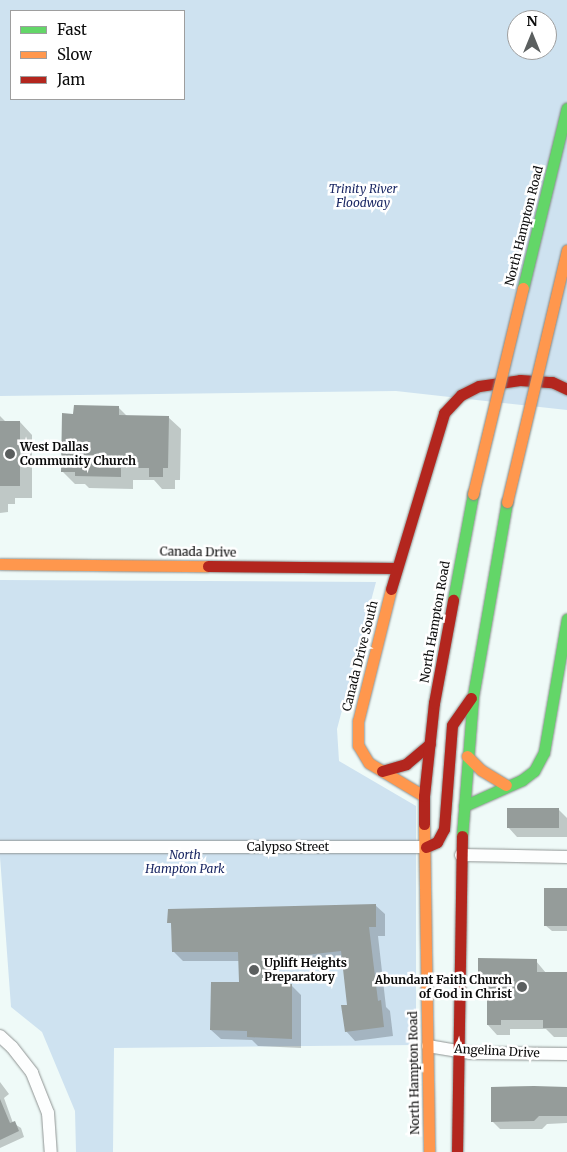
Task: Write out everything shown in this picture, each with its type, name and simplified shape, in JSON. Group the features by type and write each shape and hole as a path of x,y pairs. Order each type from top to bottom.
{"main road":[{"name":"North Hampton Road","path":"429,1152 424,796 434,704 474,494 567,108"},
{"path":"457,1152 461,855 473,696 507,502 567,250"},
{"name":"Canada Drive South","path":"424,796 369,763 358,745 358,721 396,568 435,435 444,413 461,395 492,382 520,380 552,382 567,389"},
{"name":"Canada Drive","path":"0,564 396,568"},
{"path":"464,806 506,785 522,780 534,771 544,752 567,619"},
{"path":"426,848 437,842 444,829 452,725 473,696"},
{"path":"382,771 406,764 430,744"},
{"path":"467,756 481,770 506,785"}],"street":[{"name":"Calypso Street","path":"0,847 426,848"},
{"path":"461,855 567,857"},
{"path":"0,1036 12,1047 32,1073 48,1113 51,1152"},
{"name":"Angelina Drive","path":"428,1046 457,1050 567,1054"}],"green space":[{"name":"Trinity River Floodway","path":"0,0 567,0 567,410 396,391 0,396"},
{"name":"North Hampton Park","path":"0,580 376,582 337,729 339,761 416,806 416,1045 114,1048 113,1152 76,1152 75,1111 42,1032 11,1007 0,857"}],"building":[{"path":"74,405 119,406 119,415 169,416 168,468 163,468 163,477 149,477 149,468 121,468 121,477 75,476 75,472 61,472 62,413 73,414"},
{"name":"West Dallas Community Church","path":"0,421 20,421 20,486 0,486"},
{"path":"507,808 559,808 559,828 507,828"},
{"path":"544,888 567,888 567,926 544,926"},
{"name":"Uplift Heights Preparatory","path":"376,904 376,927 369,927 378,1001 381,1000 384,1027 345,1032 341,1005 347,1005 341,951 270,959 270,983 292,984 292,1039 247,1037 247,1031 210,1030 211,982 239,982 238,952 172,952 171,923 167,923 168,909"},
{"path":"478,958 537,959 537,972 567,972 567,1028 543,1028 543,1020 501,1020 501,1025 487,1025 487,979 478,979"},
{"path":"491,1087 567,1087 567,1116 539,1116 534,1121 491,1122"},
{"path":"0,1099 10,1123 15,1121 19,1131 0,1140"}],"traffic: fast":[{"path":"523,288 567,108"},
{"path":"453,600 473,494"},
{"path":"462,836 473,696 507,502"},
{"path":"464,806 522,780 534,771 544,752 567,619"}],"traffic: slow":[{"path":"507,502 567,250"},
{"path":"473,494 523,288"},
{"path":"0,564 208,566"},
{"path":"391,589 358,721 358,745 369,763 424,796"},
{"path":"467,756 481,770 506,785"},
{"path":"424,824 429,1152"}],"traffic: jam":[{"path":"391,589 444,413 461,395 479,386 520,380 552,382 567,389"},
{"path":"208,566 396,568"},
{"path":"424,824 424,796 434,703 453,600"},
{"path":"426,847 437,842 444,829 452,725 471,698"},
{"path":"382,771 406,764 430,744"},
{"path":"457,1152 462,836"}],"place":[{"name":"West Dallas Community Church","path":"10,454"},
{"name":"Uplift Heights Preparatory","path":"254,970"},
{"name":"Abundant Faith Church of God in Christ","path":"522,987"}]}
